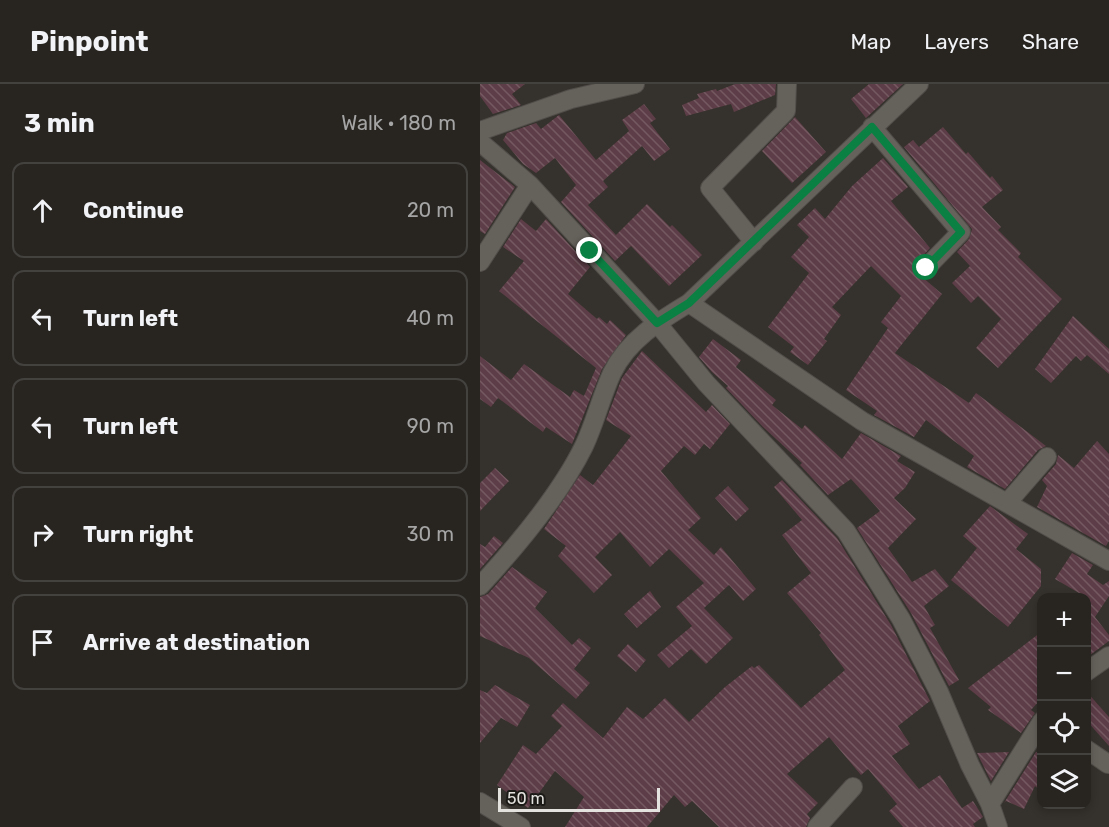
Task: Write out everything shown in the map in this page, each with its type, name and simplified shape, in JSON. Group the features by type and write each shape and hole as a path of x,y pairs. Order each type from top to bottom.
{"street":[{"path":"480,131 571,99 635,84"},
{"path":"754,242 710,188 786,111 787,84"},
{"path":"480,586 514,549 583,447 613,372 628,348 657,323 689,303 919,84"},
{"path":"872,127 961,232 926,268"},
{"path":"480,142 530,185 657,323 706,382 846,531 901,619 939,692 970,765 990,804 998,827"},
{"path":"480,262 530,185"},
{"path":"689,303 862,420 1109,561"},
{"path":"1008,502 1047,457"},
{"path":"1091,669 1109,656"},
{"path":"990,804 1037,728"},
{"path":"1091,752 1108,764"},
{"path":"817,827 853,787"},
{"path":"480,802 521,827"}],"building":[{"path":"480,84 525,84 512,94 521,105 493,114 480,96"},
{"path":"735,84 776,84 775,95 734,112 731,104 686,116 682,105 699,98 697,94 716,89 717,91"},
{"path":"869,84 903,84 866,118 851,99"},
{"path":"644,104 656,119 650,123 670,149 654,161 642,146 603,181 608,187 588,205 616,235 647,204 702,255 669,286 631,246 615,261 561,202 576,185 555,158 536,173 523,164 503,140 507,133 536,123 541,129 559,115 596,160 629,131 622,120"},
{"path":"795,117 826,152 792,183 762,151"},
{"path":"943,127 966,154 968,152 1003,190 982,207 1001,227 998,230 1021,253 1018,257 1062,299 998,368 976,348 1001,319 978,296 971,303 952,283 970,266 957,252 969,239 972,229 904,147 913,140 919,147"},
{"path":"883,158 908,187 891,201 930,248 918,261 914,270 942,294 895,353 969,403 976,393 1046,446 1038,450 1005,489 967,467 974,456 926,420 914,437 874,415 877,411 846,390 888,328 881,322 901,296 871,266 832,307 841,315 824,339 827,341 808,365 790,352 794,347 768,327 809,273 791,257 809,237 797,225 815,208 825,219 852,186"},
{"path":"480,160 515,187 485,234 480,231"},
{"path":"521,219 536,231 546,219 590,267 568,294 597,319 599,317 607,324 610,320 626,335 602,369 572,444 546,427 543,432 498,398 491,407 480,399 480,356 511,380 524,364 570,397 574,390 584,396 596,368 499,291 524,261 503,247"},
{"path":"1073,316 1109,349 1109,374 1087,355 1081,361 1076,356 1051,383 1035,369"},
{"path":"713,339 741,360 736,367 776,400 772,405 802,429 805,425 842,459 861,433 901,456 897,461 915,472 905,488 894,498 916,519 888,548 912,582 935,569 949,586 924,606 935,625 930,628 959,680 949,686 911,613 857,528 880,511 851,479 828,495 800,465 802,463 763,427 726,388 728,386 699,357"},
{"path":"642,351 706,412 712,405 730,424 710,449 704,444 695,455 684,446 661,471 701,518 688,530 714,555 721,547 756,589 743,601 729,585 704,608 733,638 706,664 691,649 669,668 657,655 692,626 676,607 704,583 669,549 650,567 620,532 595,557 612,575 594,593 558,556 566,546 544,529 580,475 593,485 631,436 606,420 622,378"},
{"path":"1097,441 1109,454 1109,541 1106,546 1037,507 1047,486 1042,480 1056,464 1058,455 1074,468"},
{"path":"495,468 509,481 480,511 480,483"},
{"path":"782,480 837,538 891,625 930,701 898,726 910,744 892,756 919,789 940,775 962,808 973,801 983,817 973,824 975,827 903,827 889,811 897,804 868,769 861,775 829,737 787,774 818,803 807,814 810,818 806,827 719,827 692,801 685,807 674,795 647,827 565,827 584,797 555,771 528,808 497,785 523,745 536,754 562,726 551,716 563,703 603,738 627,707 643,719 665,698 689,722 725,687 752,666 754,668 759,665 801,708 845,670 819,635 821,633 787,593 811,573 782,535 802,520 774,487"},
{"path":"728,486 749,509 736,521 715,498"},
{"path":"990,506 1028,534 1016,549 1041,569 1041,586 1008,627 951,580 977,548 963,536"},
{"path":"494,536 503,543 480,569 480,544 485,547"},
{"path":"1072,553 1093,565 1087,574 1103,585 1109,581 1109,596 1095,617 1109,635 1109,641 1091,654 1091,593 1079,593 1055,579"},
{"path":"512,567 547,592 535,608 572,645 579,638 591,648 574,669 590,683 576,699 529,658 480,636 480,597 488,594"},
{"path":"650,591 661,607 637,628 624,614"},
{"path":"1037,635 1037,703 1031,710 1035,713 1021,733 988,710 991,707 968,688"},
{"path":"628,644 646,660 636,672 617,656"},
{"path":"495,685 530,705 517,727 501,718 480,743 480,690 487,693"},
{"path":"1091,697 1109,717 1109,746 1091,726"},
{"path":"1009,752 991,781 977,753"},
{"path":"1037,752 1037,788 1035,786 1024,809 1006,801 1004,803"}],"route":[{"path":"590,251 657,323 689,303 872,127 961,232 926,268"}]}
